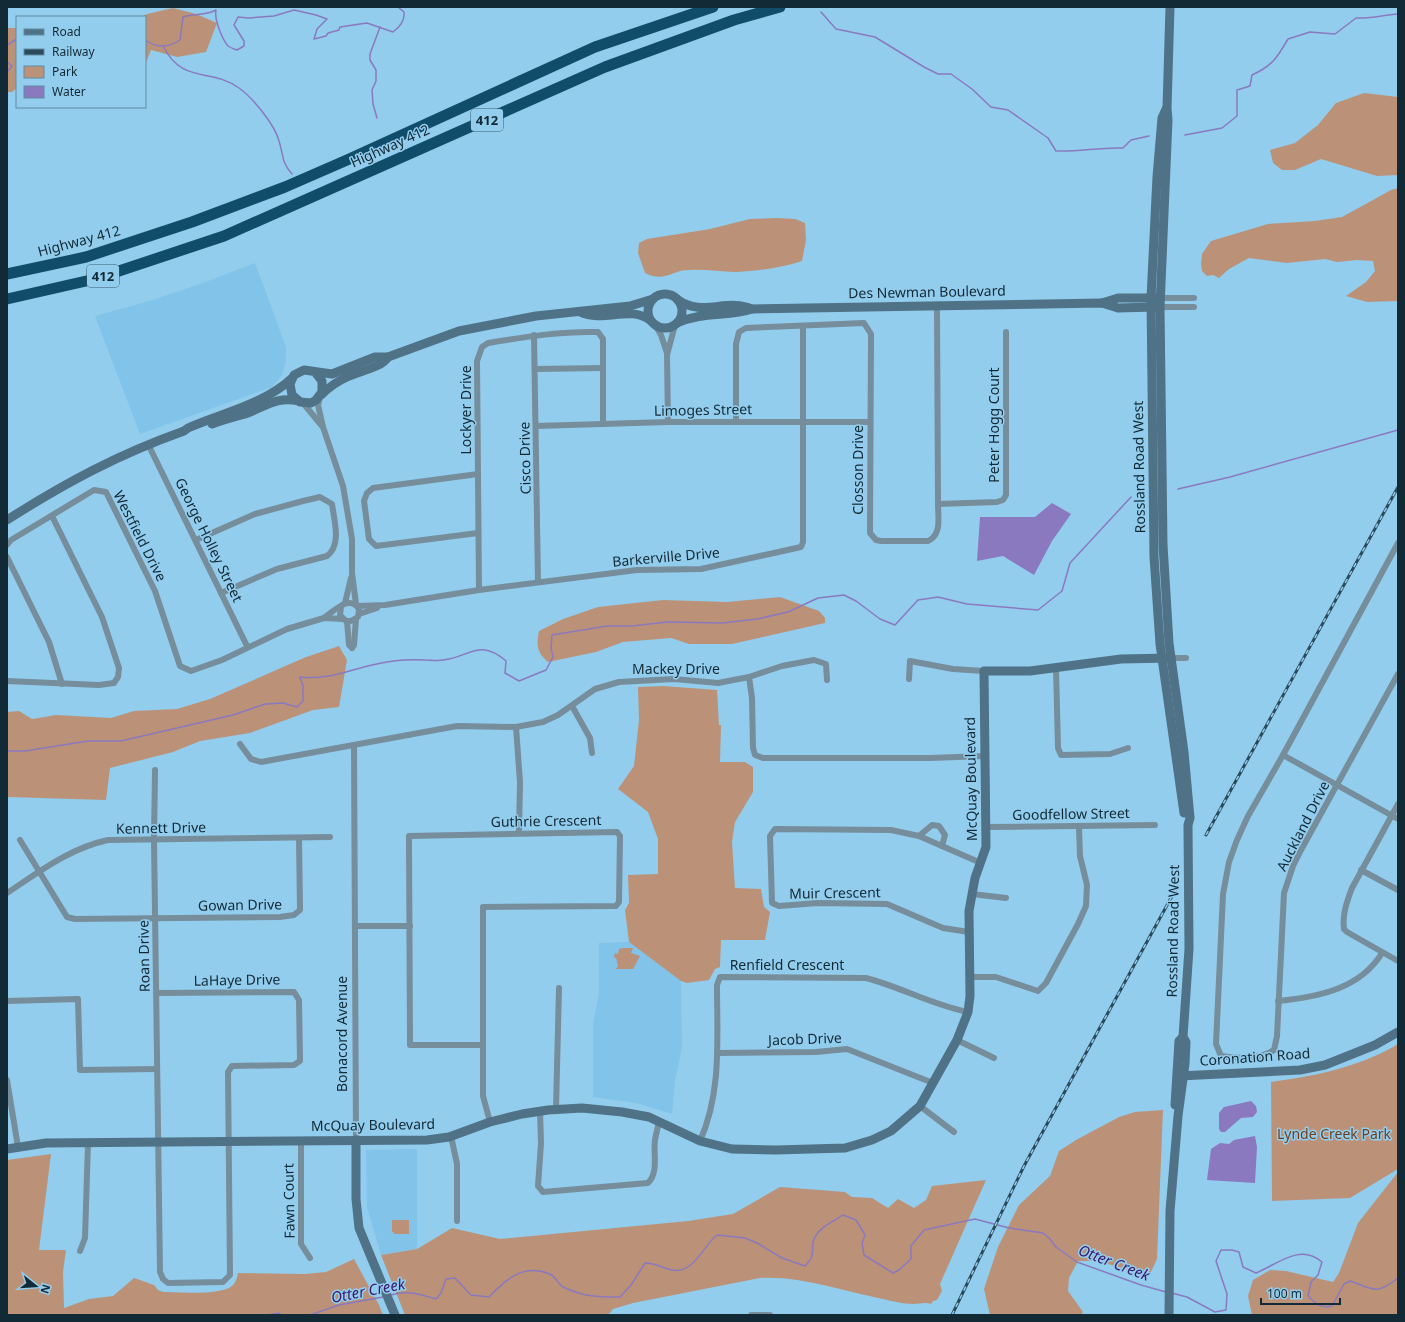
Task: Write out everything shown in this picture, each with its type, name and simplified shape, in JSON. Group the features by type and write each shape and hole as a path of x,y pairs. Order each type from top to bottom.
{"highway":[{"name":"Highway 412","path":"7,274 86,257 192,222 347,160 595,47 713,7"},
{"name":"Highway 412","path":"7,299 94,279 224,236 605,67 734,20 780,7"}],"street":[{"name":"Rossland Road West","path":"1167,657 1162,524 1160,303 1168,120 1167,108 1170,7"},
{"name":"Rossland Road West","path":"1167,108 1162,118 1157,170 1151,303 1154,557 1167,657 1187,778 1190,818 1188,825 1189,949 1183,1037 1186,1042 1181,1076 1170,1211 1169,1315"},
{"path":"7,520 98,466 273,393 294,375 304,370 332,374 375,357 388,356 467,329 536,316 580,312 588,309 638,305 663,294 668,294 678,300 682,312 676,324 667,355"},
{"name":"Des Newman Boulevard","path":"676,324 700,315 744,312 752,309 937,305 1102,304 1118,298 1194,307"},
{"name":"Des Newman Boulevard","path":"1160,303 1194,298"},
{"path":"653,299 648,309 653,322 661,335 667,355 668,422"},
{"name":"Des Newman Boulevard","path":"678,300 693,308 743,305 752,309"},
{"name":"Closson Drive","path":"736,422 736,344 739,332 746,328 864,323 871,334 871,536 876,540 881,541 928,541 934,539 938,532 937,305"},
{"path":"580,312 589,316 602,317 636,313 665,328 676,324"},
{"name":"Barkerville Drive","path":"357,605 384,605 479,590 636,570 701,569 801,547 803,542 803,326"},
{"name":"Lockyer Drive","path":"479,590 477,361 482,347 488,343 534,335 598,332 603,339 603,424"},
{"name":"Peter Hogg Court","path":"938,504 997,502 1003,500 1006,495 1006,332"},
{"name":"Cisco Drive","path":"534,335 536,369 538,582"},
{"path":"184,431 190,431 245,414 276,400 289,399 311,403 345,377 380,364 386,361 388,356"},
{"path":"536,369 603,368"},
{"path":"315,372 322,380 323,386 318,405 323,427 343,486 352,539 352,573 358,616 354,645 352,648 349,645 345,620 340,615 352,573"},
{"path":"291,379 290,390 292,395 301,402 323,427"},
{"name":"Limoges Street","path":"536,426 668,422 870,422"},
{"name":"George Holley Street","path":"148,444 247,646"},
{"path":"478,474 373,488 367,493 364,500 369,538 376,546 478,533"},
{"name":"Westfield Drive","path":"52,516 94,490 106,492 155,591 180,666 185,670 199,670 247,646 287,629 324,618 345,620"},
{"path":"196,540 255,514 303,501 320,498 332,504 336,538 335,548 332,553 327,556 277,569 221,593"},
{"path":"7,545 12,540 52,516 102,617 119,668 118,677 114,683 62,684 7,681"},
{"path":"1398,543 1283,755 1398,819"},
{"path":"7,557 49,642 62,684"},
{"path":"324,618 343,605 351,602 357,605"},
{"name":"Barkerville Drive","path":"358,616 384,605"},
{"path":"345,620 358,616"},
{"path":"909,679 910,661 953,669 1030,671 1121,658 1186,658"},
{"name":"Mackey Drive","path":"240,744 250,759 261,762 457,726 516,728 543,722 572,706 595,690 619,682 674,679 718,683 749,677 782,666 814,660 826,664 827,680"},
{"path":"1056,668 1058,748 1061,755 1110,754 1128,748"},
{"name":"McQuay Boulevard","path":"7,1149 18,1146 46,1143 428,1140 451,1136 490,1122 556,1109 606,1109 637,1114 659,1121 700,1141 732,1149 747,1150 846,1148 872,1140 891,1131 920,1106 958,1040 968,1012 970,996 969,932 972,894 986,847 987,828 984,671"},
{"name":"Auckland Drive","path":"1283,755 1237,840 1227,870 1223,894 1216,1044 1221,1056 1266,1056 1274,1050 1277,1036 1283,906 1286,886 1292,866 1398,674"},
{"path":"749,677 752,698 753,748 755,755 763,758 930,758 985,756"},
{"path":"572,706 590,738 592,753"},
{"path":"516,728 520,782 519,833"},
{"name":"Bonacord Avenue","path":"354,745 356,926 356,1206 359,1228 393,1312"},
{"name":"Roan Drive","path":"155,770 154,840 160,1272 163,1279 168,1283 223,1282 230,1275 229,1141"},
{"path":"1398,804 1352,888 1344,915 1344,929 1382,953 1398,961"},
{"name":"Goodfellow Street","path":"987,828 1155,824"},
{"path":"918,836 932,825 939,826 945,835 942,846"},
{"path":"970,977 996,977 1038,991 1046,983 1086,906 1087,885 1080,856 1079,827"},
{"name":"Muir Crescent","path":"969,932 943,928 887,904 818,903 779,906 772,903 770,836 775,829 891,830 918,836 981,863"},
{"name":"Guthrie Crescent","path":"483,1045 410,1045 409,836 617,832 620,836 619,902 616,906 483,907 483,1045 483,1096 490,1122"},
{"name":"Kennett Drive","path":"7,893 75,850 108,840 330,837"},
{"name":"Gowan Drive","path":"155,918 280,917 294,915 300,910 299,838"},
{"path":"20,840 67,917 75,919 155,918"},
{"path":"1361,870 1398,890"},
{"path":"972,894 1006,898"},
{"path":"356,926 410,926"},
{"path":"1278,1001 1331,993 1350,984 1368,970 1382,953"},
{"name":"Renfield Crescent","path":"700,1141 710,1117 718,1053 717,985 720,977 866,978 885,982 945,1008 968,1012"},
{"path":"556,1109 559,988"},
{"name":"LaHaye Drive","path":"156,993 294,992 299,1000 300,1061 294,1065 232,1066 228,1072 229,1141"},
{"path":"7,1000 78,999 80,1070 157,1069"},
{"name":"Coronation Road","path":"1181,1076 1300,1070 1324,1065 1375,1045 1398,1032"},
{"path":"958,1040 994,1058"},
{"name":"Jacob Drive","path":"718,1053 816,1052 847,1049 934,1083"},
{"path":"7,1080 18,1146"},
{"path":"920,1106 954,1132"},
{"path":"540,1111 541,1143 538,1186 543,1192 648,1182 652,1178 654,1172 655,1140 659,1121"},
{"path":"451,1136 457,1164 457,1220"},
{"name":"Fawn Court","path":"301,1141 301,1244 310,1258"},
{"path":"80,1251 85,1238 88,1143"},
{"path":"751,1315 770,1315"}],"shaded area":[{"path":"255,263 286,347 286,361 282,375 272,387 140,434 95,316 153,300"},
{"path":"629,942 681,981 682,1048 675,1080 672,1114 636,1103 593,1097 593,1024 599,993 599,943"},
{"path":"417,1149 417,1249 381,1255 367,1207 366,1150"}],"green space":[{"path":"173,8 196,14 217,23 206,52 177,57 151,50 146,62 146,16 143,16"},
{"path":"7,28 16,28 16,89 12,92 7,92"},
{"path":"1364,93 1398,97 1398,175 1377,176 1321,159 1295,170 1282,170 1273,163 1270,150 1295,143 1318,125 1336,103"},
{"path":"1398,188 1398,301 1367,302 1346,296 1366,282 1375,271 1373,261 1357,260 1337,262 1325,259 1287,263 1249,258 1229,269 1219,278 1213,275 1207,276 1202,271 1202,254 1211,241 1268,224 1315,221 1342,217 1391,190"},
{"path":"750,219 795,219 805,223 806,240 802,261 753,271 736,272 689,270 658,277 645,273 638,253 639,243 647,239 710,229"},
{"path":"780,597 819,611 825,618 825,623 732,644 689,644 671,638 623,642 596,652 548,662 544,659 538,648 539,631 563,619 598,607 663,600 727,602"},
{"path":"339,646 347,660 339,707 313,710 250,733 200,741 173,752 110,768 106,800 7,797 7,712 19,711 32,719 56,715 111,718 134,711 177,709 210,699 306,657"},
{"path":"663,686 717,690 719,725 721,725 720,762 745,762 753,767 753,792 735,822 732,842 735,888 761,889 764,907 770,912 765,940 721,940 720,967 715,969 709,980 687,983 681,981 629,942 625,910 629,903 628,875 658,874 658,839 648,812 618,789 634,766 639,720 638,687"},
{"path":"633,948 631,953 640,956 633,969 616,969 618,966 616,958 614,957 615,953 618,954 619,949"},
{"name":"Lynde Creek Park","path":"1398,1044 1398,1169 1350,1198 1272,1201 1271,1082 1304,1077 1353,1065"},
{"path":"1163,1110 1157,1259 1149,1276 1098,1261 1078,1261 1069,1278 1068,1291 1083,1312 1081,1315 990,1315 984,1289 998,1247 1019,1205 1050,1176 1059,1151 1119,1117 1135,1112"},
{"path":"51,1154 39,1250 66,1250 63,1272 64,1308 89,1299 113,1296 134,1278 154,1285 158,1290 163,1292 210,1292 220,1291 233,1285 236,1281 238,1273 305,1274 326,1272 354,1259 383,1315 7,1315 7,1160"},
{"path":"1398,1172 1398,1315 1252,1315 1248,1296 1253,1280 1270,1270 1286,1271 1333,1282 1339,1273 1358,1223"},
{"path":"986,1180 940,1284 942,1291 937,1300 933,1301 931,1304 901,1303 791,1279 760,1278 633,1303 613,1309 610,1313 605,1315 405,1315 381,1255 417,1249 452,1228 500,1239 688,1221 733,1214 780,1187 845,1192 852,1197 872,1198 888,1208 898,1199 914,1208 926,1200 932,1186"},
{"path":"392,1220 409,1220 409,1234 394,1234 394,1232 392,1232"}],"water":[{"path":"1052,503 1071,514 1052,541 1034,575 1003,556 977,561 980,517 1035,517"},
{"path":"1251,1101 1256,1106 1257,1112 1253,1117 1241,1118 1225,1132 1221,1132 1219,1129 1219,1113 1224,1107"},
{"path":"1255,1136 1257,1147 1255,1183 1207,1180 1211,1149 1220,1143 1229,1144 1234,1140"}],"waterway":[{"path":"146,41 158,46 167,46 176,43 180,40 183,17 208,13 216,10 217,24 223,39 228,46 237,50 244,46 244,41 234,25 238,17 248,18 274,16 294,10 327,19 317,29 314,39 326,36 328,33 339,30 340,27 367,23 393,32 400,26 404,18 404,12 398,7"},
{"path":"821,12 836,29 875,37 938,74 951,74 972,89 991,107 1008,110 1048,138 1056,151 1123,148 1131,140 1149,136"},
{"path":"1185,135 1222,128 1237,116 1237,90 1250,86 1252,75 1269,65 1281,51 1288,39 1310,32 1335,34 1356,18 1398,14"},
{"path":"377,118 373,104 372,90 376,81 376,70 370,60 370,54 380,27"},
{"path":"7,45 16,40"},
{"path":"163,46 171,58 179,66 188,71 218,78 245,92 263,112 273,127 279,141 284,162 292,174"},
{"path":"7,62 12,66 7,72"},
{"path":"1178,489 1230,477 1398,430"},
{"path":"7,751 25,751 88,741 121,741 233,715 265,704 283,703 297,707 303,701 303,686 300,677 310,678 328,676 391,661 441,660 474,651 489,651 497,654 506,661 505,673 519,681 546,670 553,657 551,648 552,635 607,626 632,626 667,622 722,623 757,619 788,612 818,598 844,595 856,601 880,619 895,625 918,600 938,597 967,604 1038,610 1062,591 1070,563 1131,497"},
{"name":"Otter Creek","path":"391,1295 408,1293 419,1294 436,1299 441,1293 446,1279 455,1278 471,1295 489,1297 509,1279 532,1270 550,1274 563,1287 584,1295 620,1297 631,1285 645,1263 672,1270 686,1268 698,1258 717,1235 745,1238 757,1243 782,1258 805,1266 811,1257 812,1244 817,1233 843,1215 856,1220 865,1235 862,1243 864,1255 893,1273 899,1270 911,1259 911,1246 924,1230 975,1219 1009,1228 1043,1233 1056,1247 1077,1262 1141,1285 1166,1292"},
{"name":"Otter Creek","path":"1172,1293 1187,1297 1215,1312 1226,1310 1227,1294 1216,1261 1221,1250 1232,1250 1239,1252 1243,1267 1256,1273 1289,1257 1306,1254 1314,1257 1322,1262 1318,1275 1311,1282 1308,1296 1316,1303 1325,1307 1332,1306 1344,1284 1350,1281 1365,1287 1380,1289 1398,1278"},
{"name":"Otter Creek","path":"310,1315 339,1305 383,1297"},
{"name":"Otter Creek","path":"268,1315 279,1313 281,1315"}],"railway":[{"path":"1206,835 1398,487"},
{"path":"952,1315 1024,1166 1177,887"}]}
